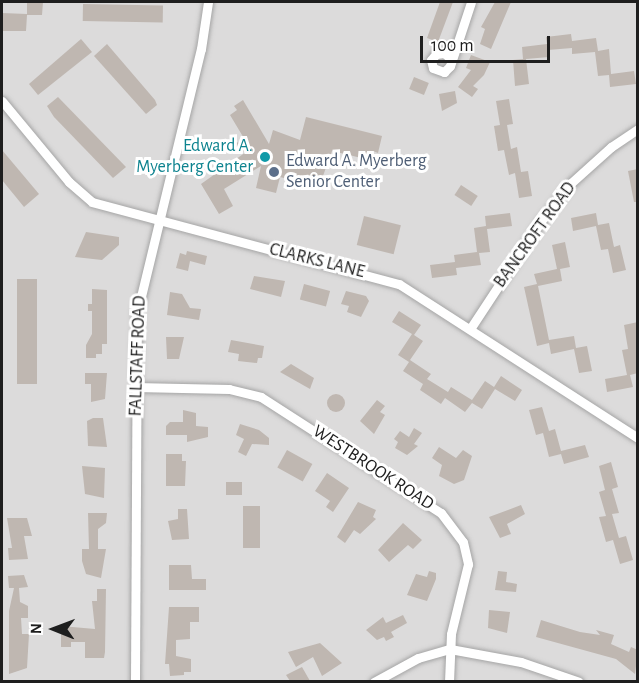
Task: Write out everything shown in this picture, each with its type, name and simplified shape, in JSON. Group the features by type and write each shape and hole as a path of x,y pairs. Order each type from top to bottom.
{"street":[{"name":"FALLSTAFF ROAD","path":"135,681 135,387 138,301 201,49 208,2"},
{"path":"450,58 471,2"},
{"name":"CLARKS LANE","path":"2,101 82,194 102,207 385,279 470,328 638,438"},
{"name":"BANCROFT ROAD","path":"470,328 541,221 571,183 611,147 638,129"},
{"name":"WESTBROOK ROAD","path":"135,387 229,389 261,398 441,513 462,542 468,564 450,649 449,681"},
{"path":"374,681 418,658 450,649 521,662 579,681"}],"shaded area":[{"path":"2,2 637,2 637,681 2,681"}],"building":[{"path":"27,2 43,2 42,15 27,15 26,31 2,31 2,13 27,14"},
{"path":"440,2 453,2 438,42 427,38"},
{"path":"495,2 511,2 491,49 480,44 485,29 481,27"},
{"path":"83,4 163,5 163,22 83,21"},
{"path":"571,34 572,41 596,38 598,51 609,49 611,74 634,71 636,84 610,87 609,75 598,76 595,52 572,54 572,48 548,50 549,57 526,59 529,84 515,86 513,60 523,59 522,47 547,44 546,37"},
{"path":"81,39 92,52 38,95 29,84"},
{"path":"107,44 155,100 157,105 146,114 94,56"},
{"path":"471,55 490,62 484,75 473,86 478,89 472,97 458,87 471,70 466,68"},
{"path":"414,77 429,83 424,95 409,89"},
{"path":"455,91 457,103 442,111 439,94"},
{"path":"58,97 126,167 113,178 54,117 47,106"},
{"path":"509,99 513,124 507,125 511,149 517,147 521,172 528,171 532,196 519,198 515,173 509,175 504,150 498,151 494,126 500,125 496,101"},
{"name":"Edward A. Myerberg Center","path":"243,100 269,144 273,130 300,140 306,117 382,136 378,153 373,151 370,160 332,151 319,187 280,177 276,193 256,188 261,166 224,189 233,206 219,214 201,184 246,152 226,147 228,140 248,145 230,115 237,110 234,106"},
{"path":"2,150 39,194 24,207 2,180"},
{"path":"638,169 638,202 634,202 628,171"},
{"path":"461,185 478,196 471,206 454,195"},
{"path":"510,213 512,226 487,229 490,252 479,253 481,265 456,268 457,275 432,278 430,265 455,262 454,255 477,252 474,228 486,226 485,216"},
{"path":"596,213 598,225 609,223 614,247 620,245 626,270 613,273 608,249 601,250 596,226 573,231 571,218"},
{"path":"364,216 401,225 394,254 357,245"},
{"path":"86,232 119,237 119,245 102,260 75,257"},
{"path":"565,242 570,267 560,269 562,281 538,286 549,340 574,336 576,348 587,346 592,371 579,373 574,349 551,354 549,343 537,346 524,287 537,284 534,274 557,269 552,245"},
{"path":"187,251 207,256 205,265 190,261 188,271 176,268 180,253 186,255"},
{"path":"254,276 285,281 281,297 250,289"},
{"path":"17,279 37,279 37,384 17,384"},
{"path":"304,284 330,291 326,306 300,299"},
{"path":"92,289 107,290 107,344 102,344 102,354 96,354 96,358 86,358 86,345 92,334 92,311 88,311 88,304 92,304"},
{"path":"346,291 366,296 369,301 361,317 347,312 349,306 341,304"},
{"path":"170,292 182,294 190,308 201,309 199,320 167,315"},
{"path":"399,311 421,325 414,335 423,341 410,360 431,374 427,379 448,392 451,387 472,400 485,381 494,387 501,376 522,390 515,401 495,389 482,409 472,403 465,412 445,398 441,404 420,390 423,384 403,371 409,362 398,355 412,334 392,322"},
{"path":"638,322 638,373 630,375 633,387 607,392 605,379 627,375 622,350 628,349 624,325"},
{"path":"166,337 184,337 179,359 167,359"},
{"path":"231,340 264,346 262,358 258,358 257,363 238,361 239,354 228,352"},
{"path":"291,364 314,378 310,389 280,372"},
{"path":"85,373 107,373 105,399 91,402 91,384 85,384"},
{"path":"336,394 342,397 345,403 342,409 336,412 330,409 327,403 330,397"},
{"path":"377,400 385,406 380,412 385,415 374,434 360,421"},
{"path":"542,407 549,431 555,429 561,451 585,445 589,457 564,464 561,454 549,457 543,433 536,435 529,410"},
{"path":"183,410 196,413 196,426 208,427 208,437 187,442 187,435 166,435 166,426 170,422 183,422"},
{"path":"93,418 103,418 107,447 88,446 87,421"},
{"path":"240,424 259,430 269,438 269,445 252,444 246,456 238,452 244,439 236,435"},
{"path":"414,428 422,433 414,444 418,446 407,455 395,448 398,442 394,439 400,431 409,437"},
{"path":"439,447 456,458 463,450 472,456 464,480 454,484 439,476 442,465 432,458"},
{"path":"287,450 312,464 303,482 277,467"},
{"path":"166,454 182,454 182,461 186,461 185,486 166,486"},
{"path":"611,462 618,487 612,489 619,513 612,514 619,538 626,536 633,560 620,564 613,540 606,542 599,517 606,516 599,492 605,490 599,466"},
{"path":"82,466 105,468 104,498 85,494"},
{"path":"327,473 349,488 333,512 326,507 330,501 315,491"},
{"path":"226,482 242,482 242,495 226,495"},
{"path":"358,502 376,510 373,517 376,519 360,534 354,530 345,543 337,537"},
{"path":"521,505 525,514 507,524 511,534 500,538 489,517"},
{"path":"243,506 260,506 260,548 243,548"},
{"path":"178,509 187,509 189,539 172,540 168,521 178,519"},
{"path":"88,513 107,513 106,523 98,529 98,549 106,549 101,578 86,574 82,561 82,549 89,549"},
{"path":"7,518 27,518 32,536 24,536 28,559 9,560 8,548 12,548"},
{"path":"403,523 422,540 413,549 408,545 389,562 378,550"},
{"path":"169,565 191,565 192,579 206,579 206,590 169,590"},
{"path":"429,571 436,573 436,579 427,601 407,595 416,574 427,577"},
{"path":"498,571 507,572 506,582 517,584 516,592 495,590"},
{"path":"24,575 28,587 19,588 20,602 28,606 28,618 21,618 22,634 29,634 27,668 9,674 9,611 14,588 9,588 8,576"},
{"path":"97,589 106,589 104,658 85,658 85,642 71,642 71,647 61,647 61,626 95,629 92,601 97,601"},
{"path":"169,607 199,607 199,622 190,622 190,639 176,640 176,656 191,659 191,672 184,672 184,675 170,676 169,664 165,664"},
{"path":"489,610 510,612 507,633 488,628"},
{"path":"403,615 407,623 391,632 394,637 386,641 384,637 377,640 366,630 383,617 386,623"},
{"path":"541,620 580,632 600,635 596,630 614,635 611,644 629,652 631,647 638,650 635,674 616,659 536,637"},
{"path":"320,643 342,663 322,676 313,657 296,667 288,652"},
{"path":"302,667 310,681 290,681 286,675"}],"place":[{"name":"Edward A. Myerberg Center","path":"265,157"},
{"name":"Edward A. Myerberg Senior Center","path":"274,172"}]}
